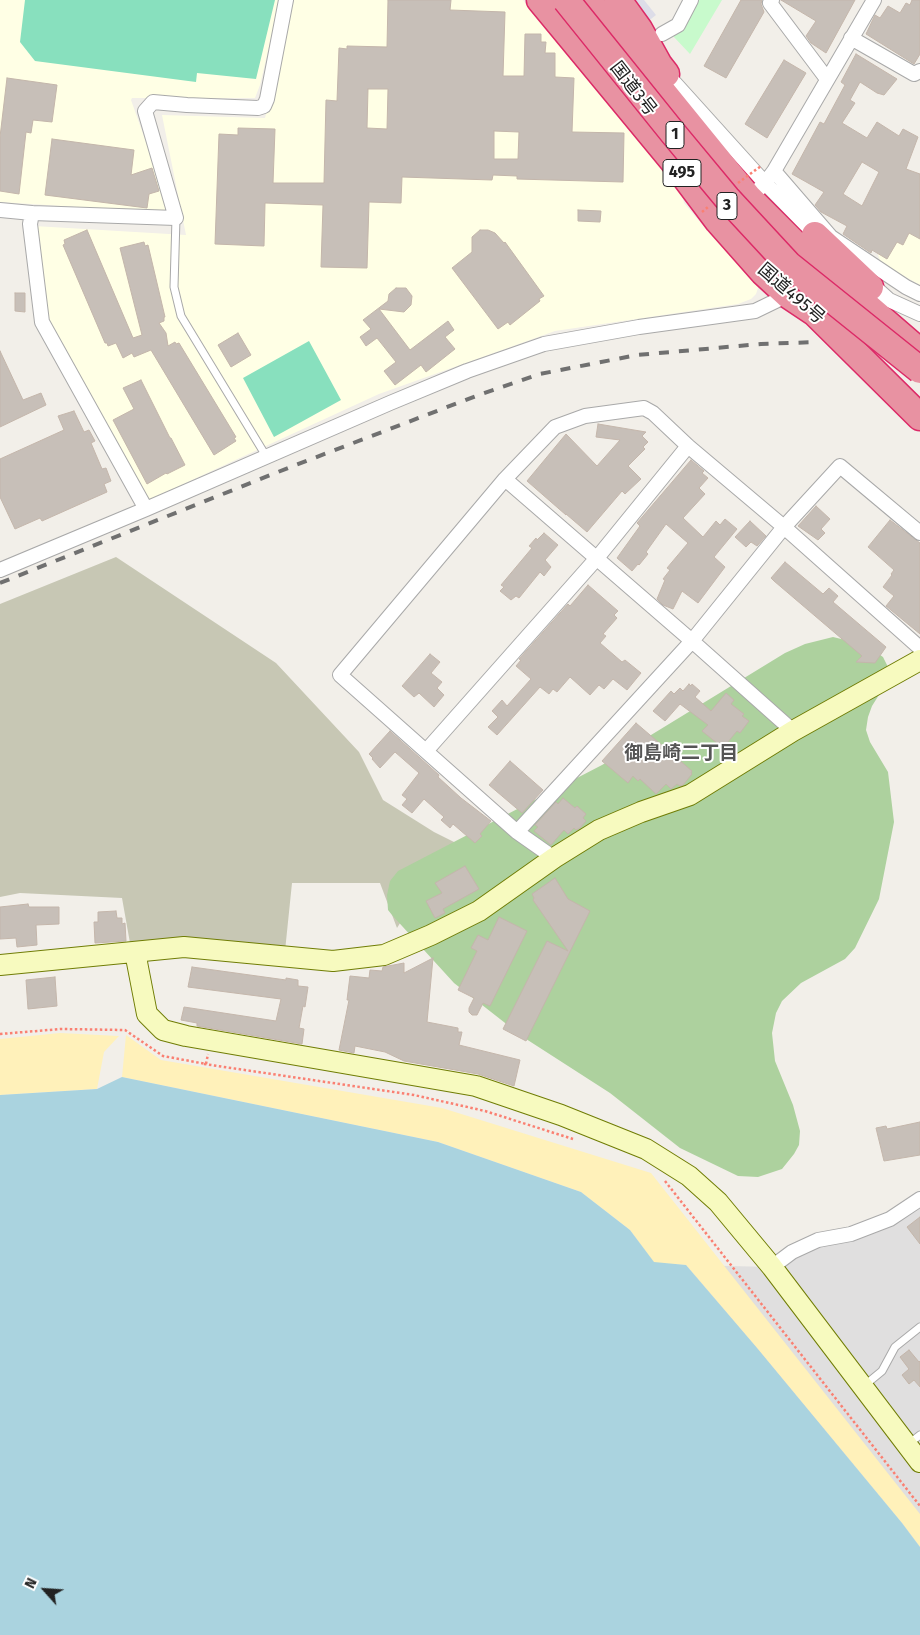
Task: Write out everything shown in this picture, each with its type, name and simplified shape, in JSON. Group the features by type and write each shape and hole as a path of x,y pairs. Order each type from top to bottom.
{"highway":[{"name":"国道495号","path":"540,0 563,8 642,99"},
{"name":"1","path":"583,0 735,188 798,252 920,356"},
{"name":"国道3号","path":"588,0 724,168 757,190 920,352"},
{"name":"495","path":"618,0 639,29 659,66 690,102 724,168"},
{"name":"国道495号","path":"563,8 718,221 763,272 788,295 819,308 920,416"},
{"name":"1","path":"563,8 721,191 789,265 920,370"},
{"name":"国道3号","path":"642,99 728,207 819,308 920,384"},
{"path":"805,239 871,288 920,330"},
{"path":"819,308 920,401"}],"street":[{"path":"0,210 32,213 176,218 145,110 153,102 258,108 264,106 267,99 286,0"},
{"path":"662,34 678,25 691,0"},
{"path":"772,0 770,3 827,79"},
{"path":"659,66 757,190 774,171 874,0"},
{"path":"851,38 914,74 920,71"},
{"path":"774,171 832,237 906,287 920,294"},
{"path":"32,213 30,224 42,322 146,509"},
{"path":"805,239 889,300 920,314"},
{"path":"0,570 467,371 544,344 639,327 755,311 788,295"},
{"path":"554,858 517,832 340,675 505,479 555,427 585,416 644,408 784,527 920,648"},
{"path":"426,750 597,558 688,446"},
{"path":"517,832 692,641 784,527 840,466 920,533"},
{"path":"505,479 793,731"},
{"path":"0,965 184,947 333,961 384,954 431,935 478,911 554,858 599,830 641,812 690,795 793,731 920,660"},
{"path":"135,952 147,1014 163,1030 186,1036 476,1086 570,1118 646,1149 689,1176 718,1202 772,1267 863,1387 914,1440 920,1462"},
{"path":"772,1267 792,1252 818,1240 851,1234 890,1219 920,1199"}],"lane":[{"path":"176,218 174,287 181,316 266,456"},
{"path":"863,1387 882,1371 895,1347 920,1328"}],"path":[{"path":"0,1034 61,1029 125,1030 163,1056 204,1064 414,1095 484,1112 577,1140"},
{"path":"204,1064 206,1064 210,1040"},
{"path":"662,1177 920,1506"}],"shaded area":[{"path":"0,0 280,0 260,85 255,98 132,98 131,100 171,213 0,202"},
{"path":"294,0 523,0 681,192 684,203 710,234 756,281 758,288 756,294 751,299 738,304 555,331 379,394 144,502 48,317 34,226 186,235 162,115 265,118"},
{"path":"629,0 644,0 656,15 647,22"},
{"path":"920,181 920,285 881,263 878,255"},
{"path":"116,557 276,663 359,752 383,800 434,832 478,854 420,891 397,928 380,883 292,883 285,951 130,943 122,898 20,893 0,897 0,604"},
{"path":"920,1199 920,1547 686,1265 772,1267 792,1252 851,1234"}],"green space":[{"path":"25,0 275,0 256,79 197,73 196,82 35,61 20,42"},
{"path":"699,0 722,0 690,54 673,36 683,26"},
{"path":"309,341 341,400 274,437 243,378"},
{"path":"833,637 866,645 883,657 890,671 889,679 872,706 866,730 870,742 888,772 894,822 879,899 855,948 845,959 801,983 782,1001 776,1013 772,1033 775,1061 793,1105 800,1131 799,1145 782,1169 758,1177 738,1176 680,1148 610,1093 523,1037 454,983 388,910 387,895 390,881 398,871 602,765 785,653 805,644"}],"sand":[{"path":"60,1033 119,1036 104,1052 97,1089 0,1095 0,1039"},
{"path":"126,1035 161,1060 442,1108 651,1173 920,1514 920,1547 757,1348 686,1265 654,1263 630,1230 581,1192 438,1142 122,1077"}],"water":[{"path":"122,1077 438,1142 581,1192 630,1230 654,1262 686,1265 757,1348 920,1547 920,1635 0,1635 0,1095 97,1089"}],"building":[{"path":"388,0 451,0 450,10 505,12 503,76 524,76 525,34 541,34 541,42 546,42 545,53 555,53 555,77 574,78 572,132 624,133 623,182 517,179 517,176 493,175 492,180 402,177 401,203 369,202 367,268 321,267 323,205 265,203 264,246 215,244 219,134 238,135 238,128 275,129 273,183 324,183 326,100 337,101 339,48 347,49 347,46 387,47","holes":["368,89 388,89 387,129 367,128","494,131 519,132 518,159 494,159"]},
{"path":"741,0 762,0 761,4 764,12 726,78 704,66"},
{"path":"781,0 855,0 826,53 811,43 806,36 816,21"},
{"path":"912,0 920,0 920,54 914,64 866,34 875,15 880,18 888,6 900,13 906,3 910,5"},
{"path":"856,54 897,79 884,95 877,93 860,82 850,100 855,103 842,123 867,138 877,122 899,136 903,129 918,137 906,169 920,174 920,239 909,233 903,245 897,242 887,259 872,250 871,253 843,234 847,226 821,212 815,205 824,192 792,174 820,122 824,124 845,85 841,82","holes":["862,162 879,172 862,206 843,194"]},
{"path":"784,60 806,73 767,138 745,124"},
{"path":"7,78 57,85 52,122 33,120 31,133 26,132 19,194 0,191 0,137"},
{"path":"52,139 134,150 131,175 152,168 159,191 149,194 147,208 45,195"},
{"path":"578,210 601,211 600,222 578,221"},
{"path":"87,230 133,338 142,335 120,248 144,242 145,246 148,245 165,317 164,321 159,323 166,333 168,346 175,342 176,344 179,343 236,437 234,438 236,441 214,455 151,350 134,357 132,353 123,358 116,343 108,346 105,343 63,245 65,244 64,240"},
{"path":"480,230 488,230 495,233 505,242 544,296 510,325 508,322 498,329 452,268 472,252 472,237"},
{"path":"396,288 406,288 412,296 411,305 404,312 379,309 410,350 448,321 454,330 445,337 455,349 426,372 421,365 395,385 384,371 396,362 377,338 366,346 360,337 371,329 363,320 388,301 389,294"},
{"path":"15,293 25,293 25,312 15,311"},
{"path":"238,333 251,355 231,367 218,345"},
{"path":"0,351 23,400 41,393 46,405 0,427"},
{"path":"141,380 185,465 147,484 113,420 134,409 123,388"},
{"path":"74,411 84,432 89,430 95,441 91,443 102,469 106,468 111,481 104,484 107,492 42,521 40,518 15,529 0,497 0,459 64,430 58,416"},
{"path":"598,424 646,432 642,436 648,442 643,447 645,449 628,466 641,479 625,494 622,491 587,532 527,481 566,434 597,466 620,440 596,437"},
{"path":"691,460 704,471 702,473 708,478 699,488 705,494 683,518 703,537 716,521 720,525 725,519 737,529 714,557 725,567 698,603 682,591 673,609 663,605 657,599 665,580 663,579 670,570 667,568 688,543 666,524 646,552 648,554 632,571 617,558 640,526 637,523"},
{"path":"816,506 830,519 821,529 825,533 818,540 798,526"},
{"path":"890,520 920,543 920,634 886,606 894,596 883,587 894,570 868,547"},
{"path":"750,521 766,536 757,546 751,542 746,547 735,537"},
{"path":"544,533 558,545 545,560 551,567 544,576 540,572 519,598 516,596 511,600 500,591 504,587 501,585 532,548 529,546"},
{"path":"785,562 823,594 829,588 838,596 833,602 886,647 875,663 856,662 862,656 771,578"},
{"path":"588,585 618,611 614,615 617,618 603,634 606,636 600,643 622,662 625,660 641,673 627,690 613,679 604,689 599,685 590,695 570,677 557,692 553,689 549,694 540,687 497,735 488,727 498,717 492,711 502,700 507,706 531,679 516,666 521,660 519,659 568,604 570,606"},
{"path":"430,654 440,662 431,673 442,682 437,688 444,695 434,707 419,693 414,697 402,686"},
{"path":"689,684 691,686 692,684 700,691 695,697 711,711 726,693 734,700 731,704 744,714 742,716 749,721 740,733 737,731 723,748 702,731 708,725 680,704 665,721 653,711 671,691 674,694 680,688 683,691"},
{"path":"636,723 692,771 692,774 683,785 677,784 671,789 666,784 656,794 640,779 638,781 633,776 628,783 602,761"},
{"path":"390,731 439,775 438,777 461,798 491,821 480,834 482,836 475,843 453,824 450,828 441,820 444,817 424,799 412,813 402,805 407,799 402,795 419,773 395,752 380,768 369,754"},
{"path":"510,761 543,790 522,813 489,785"},
{"path":"563,798 586,814 583,818 586,821 580,828 576,830 574,828 568,834 564,830 551,845 534,831 538,827 535,825 556,802 558,804"},
{"path":"465,866 479,889 443,909 445,913 435,918 426,901 442,893 435,883"},
{"path":"555,878 568,899 590,911 526,1041 503,1029 547,941 568,951 533,900 532,894"},
{"path":"28,904 29,907 59,907 59,924 36,925 37,945 17,947 16,938 0,939 0,907"},
{"path":"116,911 117,918 122,918 122,924 125,923 126,941 95,943 94,922 98,922 98,912"},
{"path":"499,917 527,931 490,1006 483,1003 477,1015 472,1015 469,1012 469,1008 474,998 458,990 477,951 471,948 478,935 488,940"},
{"path":"433,958 427,1022 458,1028 458,1032 462,1032 459,1045 520,1060 514,1086 478,1074 404,1061 385,1052 355,1046 354,1053 339,1050 349,1000 347,1000 350,976 369,978 370,970 382,971 383,967 404,963 404,973"},
{"path":"192,967 298,980 298,986 308,987 299,1028 304,1029 302,1044 197,1026 197,1023 181,1020 184,1007 276,1021 281,999 188,987"},
{"path":"55,977 57,1006 28,1009 26,980"},
{"path":"920,1122 920,1155 884,1161 876,1128 886,1126 887,1129"},
{"path":"920,1217 920,1244 907,1227"},
{"path":"909,1350 920,1361 920,1387 914,1380 909,1384 902,1375 909,1369 900,1357"}],"railway":[{"path":"0,583 288,468 476,396 540,374 637,355 761,344 817,342"}],"district":[{"name":"御島崎二丁目","path":"681,754"}]}
